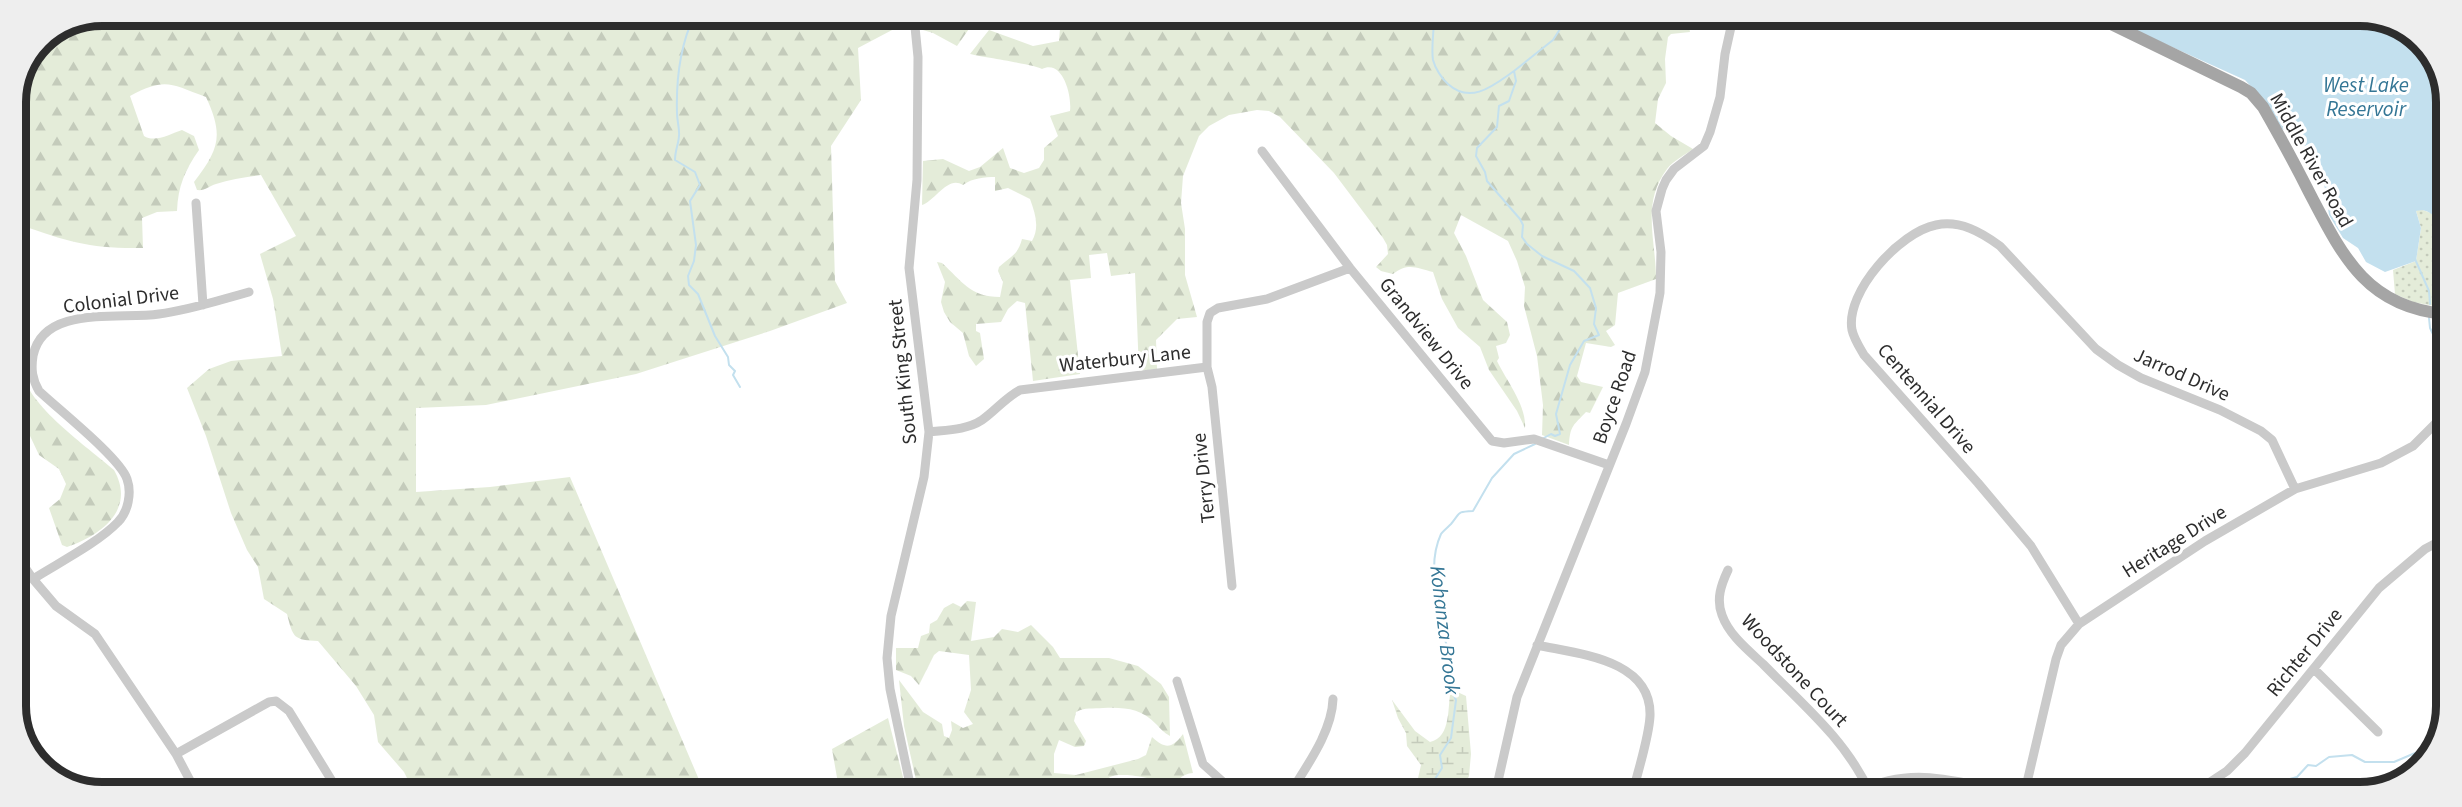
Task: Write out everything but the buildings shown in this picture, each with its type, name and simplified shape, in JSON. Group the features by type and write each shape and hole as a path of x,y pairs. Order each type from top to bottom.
{"main road":[{"name":"Middle River Road","path":"2116,26 2198,64 2251,93 2263,107 2330,234 2353,268 2373,287 2394,300 2416,309 2436,312"}],"street":[{"name":"South King Street","path":"910,782 890,689 888,641 891,616 924,477 929,432 909,268 917,180 918,57 915,26"},
{"name":"Boyce Road","path":"1498,782 1517,697 1645,372 1662,274 1656,211 1662,189 1674,170 1704,146 1710,132 1720,97 1731,26"},
{"name":"Grandview Drive","path":"1262,151 1350,268 1492,441 1504,443 1534,440 1609,465"},
{"path":"196,203 203,305"},
{"name":"Centennial Drive","path":"1963,225 1935,225 1918,231 1904,241 1865,282 1858,297 1852,329 1864,355 2031,546 2079,624"},
{"name":"Jarrod Drive","path":"1963,225 2000,246 2096,349 2118,365 2141,378 2220,410 2261,431 2272,440 2295,489"},
{"name":"Waterbury Lane","path":"929,432 971,426 1020,390 1208,367 1207,322 1210,313 1218,308 1267,299 1350,268"},
{"name":"Colonial Drive","path":"33,579 106,532 119,521 126,509 129,492 127,479 111,456 39,391 34,382 32,364 41,336 64,321 156,315 249,292"},
{"name":"Terry Drive","path":"1208,367 1232,586"},
{"name":"Heritage Drive","path":"2027,782 2056,659 2061,645 2079,624 2205,541 2295,489 2381,463 2413,446 2436,423"},
{"name":"Richter Drive","path":"2210,782 2227,771 2245,753 2379,588 2425,549 2436,543"},
{"path":"26,569 56,606 95,634 176,754 192,782"},
{"name":"Woodstone Court","path":"1728,570 1720,590 1719,605 1730,629 1823,723 1861,782"},
{"path":"1537,645 1609,662 1627,670 1645,688 1650,717 1635,782"},
{"path":"2314,669 2379,732"},
{"path":"1177,681 1203,764 1223,782"},
{"path":"1297,782 1323,736 1333,712 1333,699"},
{"path":"176,754 214,731 269,702 276,701 288,711 333,782"},
{"path":"1889,782 1921,775 1957,782"}],"green space":[{"path":"146,26 900,26 858,48 861,100 831,146 835,281 847,303 770,331 636,374 486,405 416,408 416,492 490,487 570,477 700,782 409,782 404,772 378,742 374,715 356,686 318,641 304,640 296,636 287,614 264,599 258,567 247,550 231,513 206,436 187,388 209,369 231,361 282,356 273,299 260,254 296,236 261,175 238,178 197,190 194,182 214,151 216,142 217,132 212,110 206,97 168,84 152,86 130,96 144,136 153,139 182,130 194,136 199,150 183,179 177,211 157,212 142,218 143,248 94,246 25,226 25,101 31,72 38,59 59,38 72,31 84,28 95,30 135,29"},
{"path":"922,26 971,26 957,46 923,30"},
{"path":"1060,26 1689,26 1690,32 1671,34 1668,37 1665,59 1666,83 1658,99 1655,123 1693,149 1667,169 1654,195 1652,222 1656,279 1618,293 1615,325 1606,331 1615,345 1611,347 1586,343 1577,376 1581,382 1603,387 1590,413 1586,412 1573,426 1569,445 1542,435 1543,405 1537,356 1524,306 1525,287 1508,241 1461,215 1454,233 1466,256 1483,300 1507,322 1510,335 1506,343 1496,346 1499,358 1497,361 1523,411 1525,428 1517,411 1489,370 1480,347 1458,328 1442,299 1433,272 1408,267 1393,274 1376,267 1388,254 1383,238 1334,173 1280,117 1269,111 1257,110 1229,115 1209,126 1199,136 1183,176 1181,203 1185,229 1185,275 1197,317 1177,319 1156,340 1157,369 1139,371 1135,273 1111,276 1107,253 1089,255 1091,278 1070,280 1080,374 1033,381 1025,303 1017,301 1008,309 1001,322 976,324 976,331 980,333 984,359 976,366 969,356 963,333 950,322 944,312 941,302 945,282 937,262 942,263 974,291 1000,297 1003,282 998,271 999,267 1016,252 1022,239 1032,241 1036,230 1035,215 1030,199 1008,188 995,191 995,177 974,179 963,185 952,183 922,205 923,161 943,159 969,171 980,167 1003,148 1010,168 1024,173 1039,168 1044,160 1044,148 1058,136 1050,116 1070,111 1068,88 1061,74 1049,67 1042,69 970,54 989,30 1033,46 1059,41"},
{"path":"2420,209 2436,217 2436,306 2413,302 2395,294 2393,270 2416,261 2421,228 2416,211"},
{"path":"25,381 34,397 46,411 114,470 120,484 121,497 112,519 103,528 80,542 67,547 62,545 49,508 60,499 66,484 59,469 39,455 26,426"},
{"path":"967,601 976,602 971,641 994,637 1002,629 1018,632 1031,625 1053,647 1060,658 1109,658 1138,666 1161,684 1169,697 1170,736 1144,715 1131,710 1089,708 1076,712 1074,721 1086,741 1084,746 1075,747 1059,740 1054,754 1054,773 1076,775 1138,759 1146,755 1152,737 1168,746 1183,734 1193,773 1180,778 1177,782 1159,782 1149,778 1120,775 1110,777 1106,782 916,782 904,726 899,680 923,712 942,724 944,736 949,738 952,730 951,721 963,728 973,724 964,712 971,690 969,655 939,651 934,655 919,685 911,676 896,670 896,648 918,648 921,636 929,633 930,624 937,620 944,608 953,603 961,607"},
{"path":"1451,689 1466,696 1471,754 1466,782 1417,782 1421,765 1407,746 1406,733 1392,700 1415,731 1430,742 1442,734 1447,720"},
{"path":"888,718 904,782 838,782 832,749"}],"water":[{"name":"West Lake Reservoir","path":"2125,26 2371,26 2390,31 2411,44 2426,63 2435,86 2436,96 2436,217 2424,210 2416,211 2421,228 2416,261 2385,272 2366,262 2358,248 2343,238 2329,215 2320,158 2282,129 2269,106 2245,80"}],"waterway":[{"path":"689,26 678,76 679,135 675,160 695,172 700,185 690,201 696,245 694,261 688,276 689,285 698,294 715,336 728,357 729,365 735,371 733,375 740,387"},
{"path":"1434,26 1432,50 1434,63 1443,79 1457,90 1465,93 1482,91 1514,71"},
{"name":"Kohanza Brook","path":"1542,439 1551,434 1555,436 1560,434 1556,414 1570,365 1584,341 1599,335 1594,324 1596,308 1590,288 1574,271 1542,256 1527,244 1522,237 1523,225 1520,219 1487,181 1476,156 1477,148 1497,127 1499,106 1509,101 1516,81 1514,71 1553,40 1562,26"},
{"path":"2415,259 2429,291 2430,304"},
{"path":"2429,318 2430,328 2436,340"},
{"name":"Kohanza Brook","path":"1433,782 1442,768 1440,755 1451,738 1456,700 1451,689 1451,659 1441,627 1442,613 1435,583 1434,563 1438,543 1441,534 1459,513 1473,511 1492,478 1514,454 1535,444"},
{"path":"2286,782 2297,777 2308,765 2316,766 2329,757 2352,755 2365,762 2394,762 2422,750"}]}
